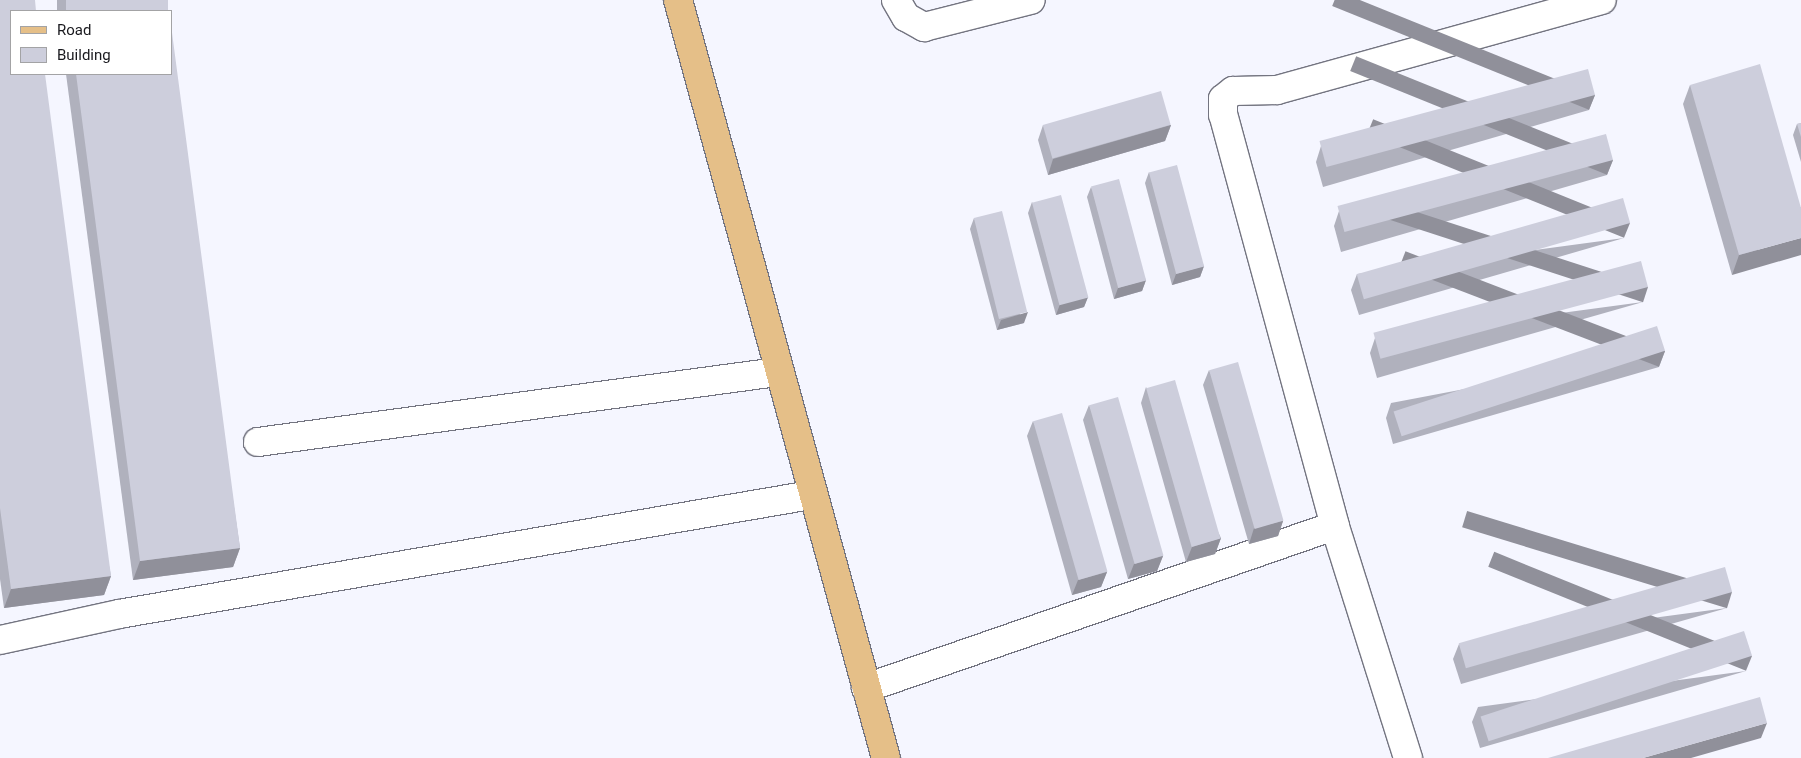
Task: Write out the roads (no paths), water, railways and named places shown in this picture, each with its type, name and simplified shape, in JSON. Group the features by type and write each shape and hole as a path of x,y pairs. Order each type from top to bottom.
{"main road":[{"path":"678,0 777,372 886,758"}],"street":[{"path":"896,0 906,17 924,27 1031,0"},
{"path":"1408,758 1335,526 1223,115 1223,99 1233,91 1278,90 1602,0"},
{"path":"258,442 777,372"},
{"path":"0,640 119,614 811,495"},
{"path":"866,688 1335,526"}]}
